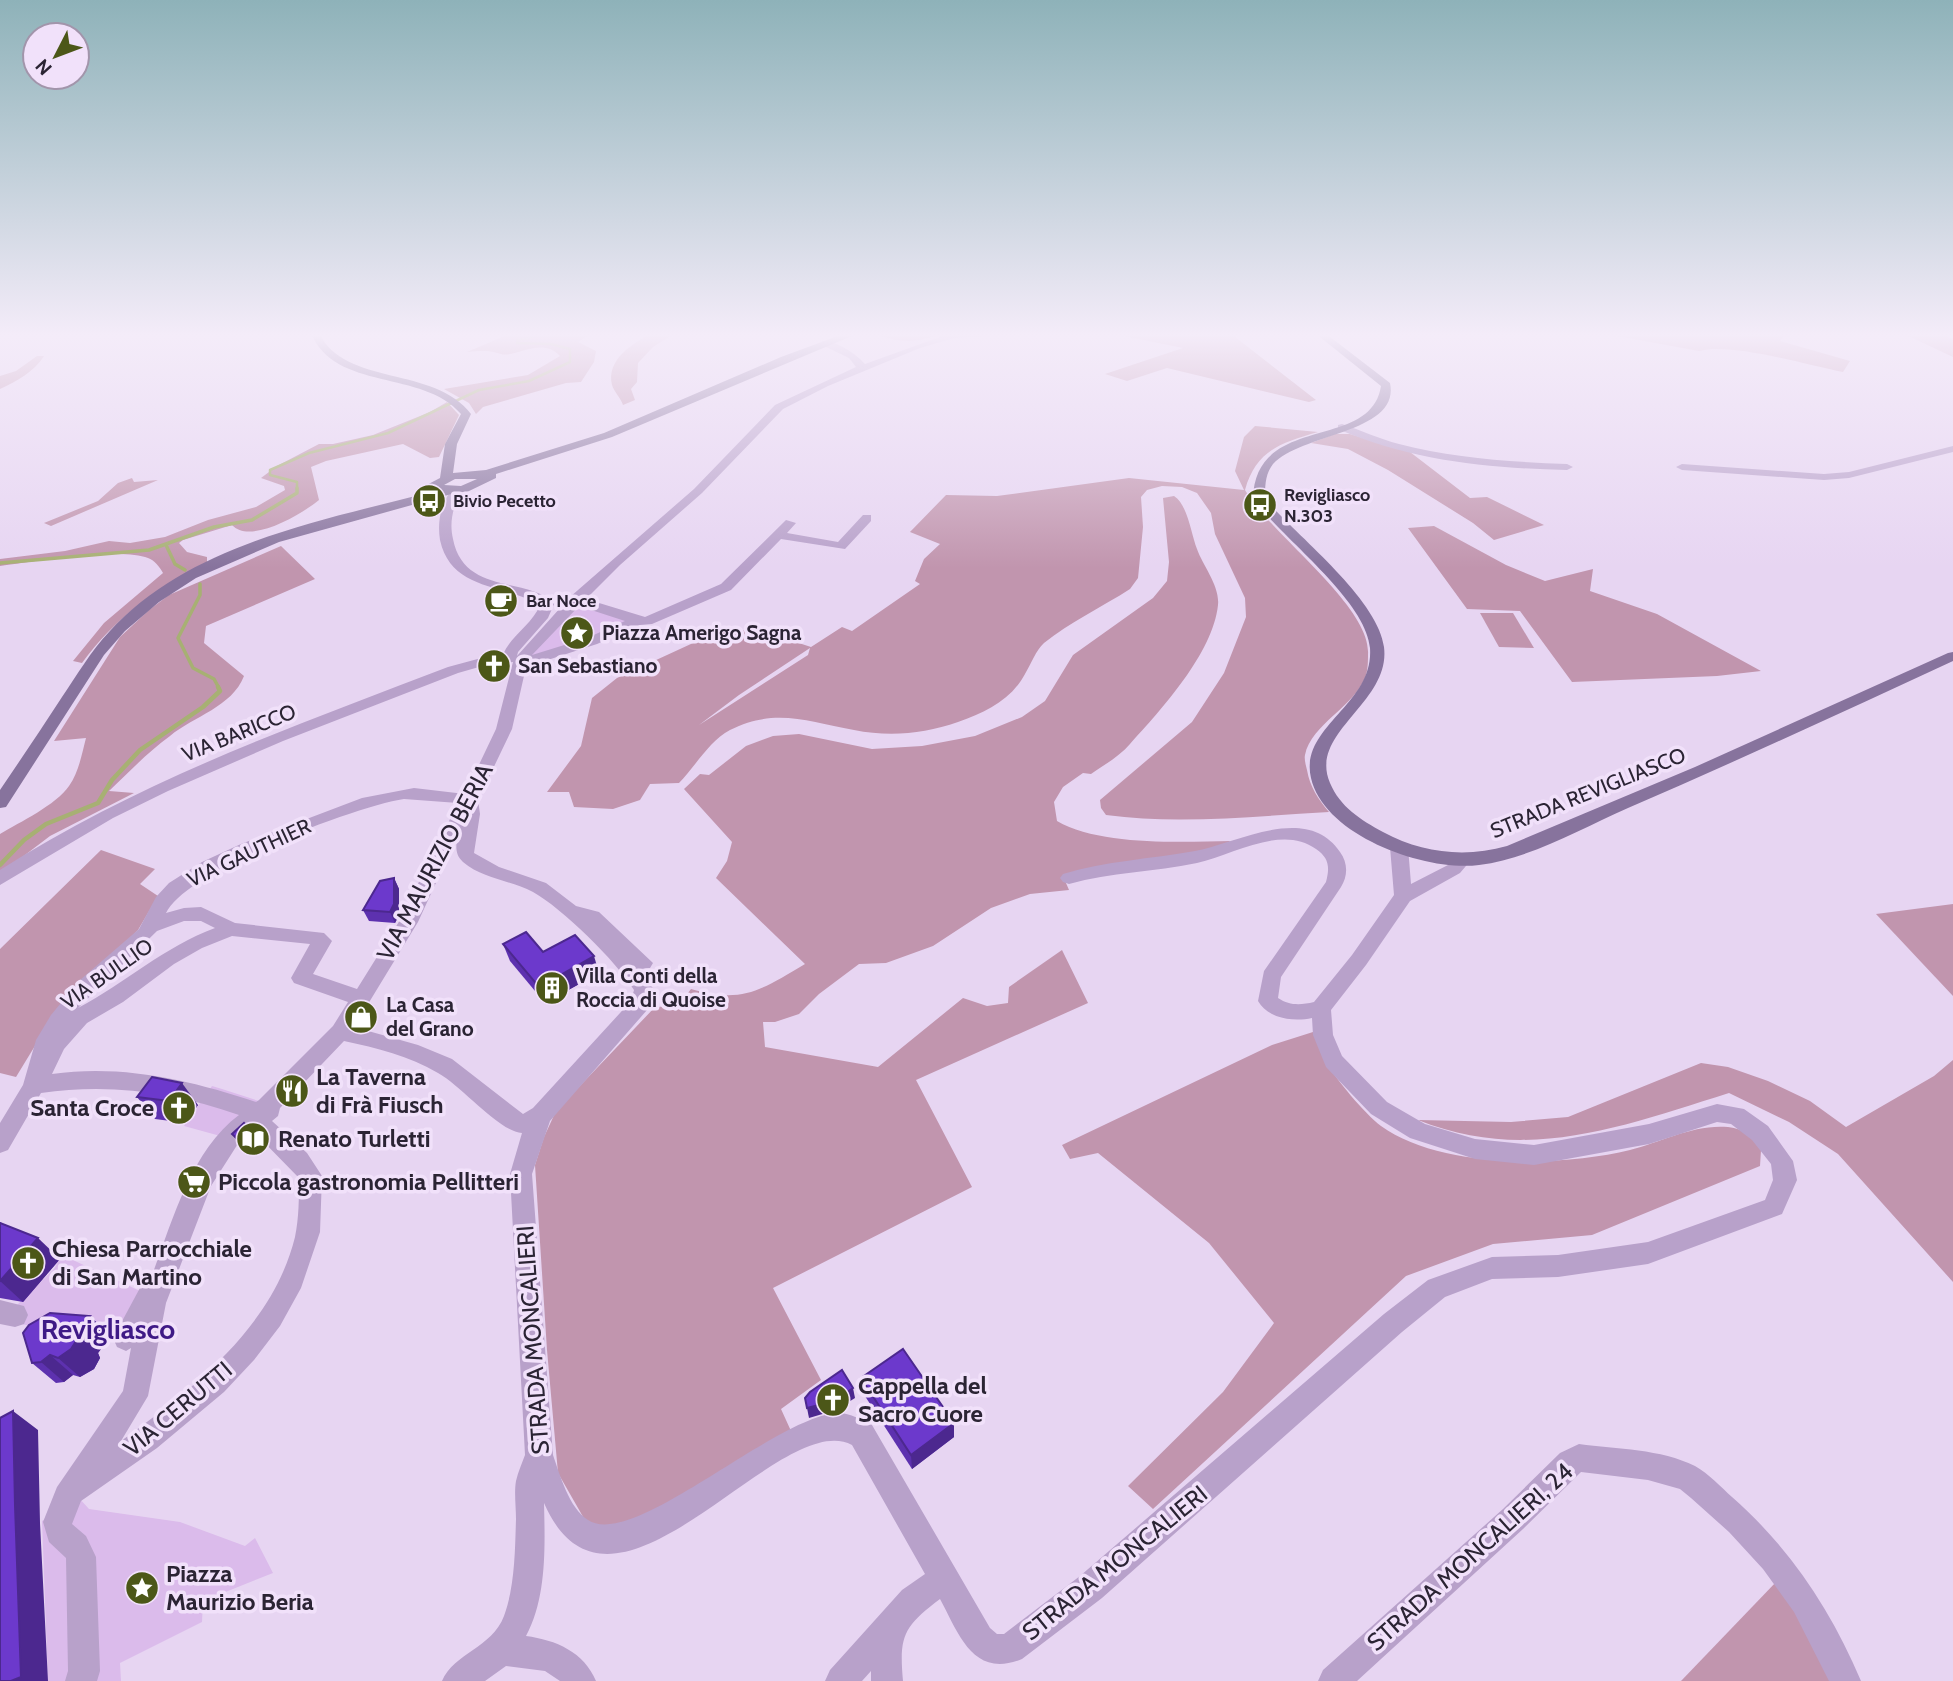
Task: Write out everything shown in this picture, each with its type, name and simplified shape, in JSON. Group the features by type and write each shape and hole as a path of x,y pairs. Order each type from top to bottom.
{"street":[{"path":"465,411 451,444 448,459 447,543 457,563 480,581 538,598 547,604 543,615 511,651 514,661"},
{"path":"0,803 97,656 119,629 154,598 229,558 608,435 664,411"},
{"path":"514,661 575,600 698,491 775,411"},
{"name":"STRADA REVIGLIASCO","path":"1378,411 1362,421 1282,450 1268,463 1260,481 1259,499 1277,523 1350,595 1370,623 1377,644 1378,664 1372,683 1357,706 1319,748 1319,779 1337,807 1354,822 1399,847 1436,857 1462,860 1480,858 1525,845 1646,794 1953,656"},
{"path":"1342,427 1386,444 1418,451 1501,463 1567,467"},
{"path":"1682,467 1824,477 1849,475 1953,449"},
{"path":"448,459 472,477"},
{"path":"448,486 470,488 472,477"},
{"path":"778,535 841,546 867,518"},
{"path":"575,600 638,621 647,621 726,587 790,523"},
{"path":"514,661 592,641 638,621"},
{"name":"VIA BARICCO","path":"0,879 69,833 208,767 453,670 485,661 514,661"},
{"name":"VIA MAURIZIO BERIA","path":"64,1504 135,1396 150,1315 164,1270 201,1181 229,1137 311,1064 340,1032 409,922 462,809 470,800 504,729 514,661"},
{"name":"VIA GAUTHIER","path":"0,1143 34,1085 37,1060 47,1035 92,980 141,939 152,926 157,908 173,890 202,872 281,834 396,795 418,793 470,800"},
{"name":"STRADA MONCALIERI","path":"470,800 473,809 464,847 466,855 484,867 545,890 630,970 641,984 643,998 541,1115 530,1140 521,1174 539,1455 552,1490 570,1519 583,1535 604,1540 638,1535 804,1434 838,1426 848,1428 862,1435 979,1639 1001,1651 1011,1648 1091,1587 1437,1288 1492,1268 1558,1266 1648,1253 1774,1207 1786,1180 1782,1161 1760,1133 1736,1116 1717,1113 1649,1134 1534,1155 1475,1149 1418,1131 1379,1108 1333,1061 1323,1035 1321,1008"},
{"path":"1069,878 1110,867 1210,855 1280,833 1299,835 1323,844 1335,855 1339,867 1335,883 1271,976 1268,1002 1281,1012 1306,1013 1321,1008 1359,960 1403,896 1454,869 1462,860"},
{"path":"1399,847 1403,896"},
{"path":"569,911 583,912 592,918 643,963"},
{"name":"VIA BULLIO","path":"152,926 198,913 212,915 231,929"},
{"name":"VIA BULLIO","path":"34,1085 56,1044 80,1017 116,997 176,954 216,933 231,929 322,941 302,978 361,998"},
{"path":"340,1032 376,1040 435,1060 458,1075 514,1123 525,1124 541,1115"},
{"name":"VIA CERUTTI","path":"64,1504 212,1386 236,1361 276,1310 291,1284 306,1240 311,1176 259,1120 292,1090 311,1064"},
{"path":"34,1085 74,1078 171,1086 206,1094 259,1112"},
{"path":"126,1338 164,1270"},
{"path":"458,1681 499,1650 518,1621 530,1545 530,1482 539,1455"},
{"name":"STRADA MONCALIERI, 24","path":"1334,1681 1513,1520 1570,1463 1579,1458 1672,1471 1687,1477 1709,1494 1773,1559 1805,1601 1845,1681"},
{"path":"64,1504 57,1522 59,1532 76,1546 82,1557 84,1671 81,1681"},
{"path":"841,1681 913,1601 944,1578"},
{"path":"887,1681 885,1650 890,1627"},
{"path":"499,1650 532,1653 552,1659 567,1665 580,1681"}],"shaded area":[{"path":"456,411 459,415 439,457 430,458 403,444 326,461 311,467 319,500 301,513 263,530 251,532 232,525 183,540 179,543 187,552 207,557 207,563 171,582 138,605 108,632 82,663 73,661 104,623 163,573 159,566 148,558 118,554 76,556 0,566 0,559 65,551 109,541 130,543 165,537 208,520 256,507 285,490 284,486 261,478 277,466 319,444 333,444 373,435 430,412"},
{"path":"1255,426 1318,432 1282,445 1263,457 1250,476 1245,490 1258,508 1337,593 1354,614 1365,635 1368,664 1361,686 1324,724 1309,744 1305,755 1312,787 1329,812 1217,819 1161,819 1106,815 1101,808 1100,800 1192,722 1224,673 1246,617 1245,598 1215,534 1211,513 1197,493 1182,487 1162,486 1147,490 1141,497 1143,527 1138,578 1130,589 1075,621 1044,643 1013,691 988,709 945,726 893,734 792,718 762,719 722,735 679,783 650,784 640,800 613,809 574,807 569,792 547,792 581,746 592,698 617,678 717,632 729,630 753,631 811,647 842,627 852,631 920,584 915,581 924,559 940,544 910,532 946,495 997,496 1129,478 1244,490 1235,471 1244,437","holes":["810,648 808,655 699,725"]},
{"path":"1335,434 1350,434 1410,452 1470,498 1487,497 1544,525 1494,540 1473,523 1388,470 1348,449 1311,443"},
{"path":"132,478 134,482 158,480 51,526 44,523 98,501 118,483"},
{"path":"1174,496 1183,506 1197,549 1216,591 1218,605 1214,623 1184,680 1126,748 1091,774 1083,773 1063,787 1054,802 1057,821 1095,835 1118,839 1165,842 1231,841 1216,848 1063,876 1069,890 1030,894 991,908 933,946 886,963 859,964 819,994 799,1014 775,1022 763,1022 765,1047 878,1067 963,998 987,1006 1008,1003 1009,987 1062,950 1088,1003 916,1080 972,1187 773,1288 821,1380 781,1409 791,1431 672,1507 601,1529 586,1522 558,1473 535,1165 544,1137 556,1111 655,1007 678,1006 691,989 725,995 751,992 805,964 716,878 727,861 732,842 684,789 700,774 709,775 746,746 773,736 799,734 872,749 922,746 975,736 1022,717 1045,701 1073,655 1153,598 1167,581 1169,562 1163,498"},
{"path":"1434,526 1506,565 1545,581 1593,569 1590,591 1657,614 1761,671 1717,676 1572,682 1520,611 1467,609 1408,528"},
{"path":"281,546 315,579 206,626 204,643 244,676 231,696 162,742 109,791 134,793 50,836 0,874 0,834 47,806 63,793 72,781 86,738 54,741 120,637 169,595"},
{"name":"Piazza Amerigo Sagna","path":"571,604 638,621 519,664"},
{"path":"1480,613 1513,613 1534,648 1499,647"},
{"path":"101,850 155,869 140,884 158,896 138,930 55,1013 16,1077 0,1073 0,949"},
{"path":"1953,904 1953,996 1876,914"},
{"path":"1313,1032 1330,1069 1374,1120 1406,1140 1435,1150 1502,1160 1570,1159 1630,1150 1703,1128 1728,1127 1743,1131 1754,1141 1761,1150 1760,1166 1592,1235 1493,1244 1406,1276 1153,1509 1128,1486 1223,1392 1274,1323 1209,1243 1098,1153 1070,1159 1062,1145 1272,1045"},
{"path":"1953,1060 1953,1282 1838,1154 1789,1122 1729,1093 1613,1128 1536,1139 1498,1139 1458,1133 1418,1120 1511,1122 1568,1117 1701,1063 1728,1067 1768,1081 1810,1101 1846,1127 1934,1076"},
{"path":"212,1086 265,1103 224,1137 184,1126"},
{"path":"62,1255 140,1291 120,1338 85,1336 21,1324 16,1306 54,1269"},
{"name":"Piazza Maurizio Beria","path":"79,1498 89,1509 180,1522 245,1546 255,1538 273,1573 203,1601 202,1622 120,1663 121,1681 48,1681 42,1521"},
{"path":"1777,1581 1799,1611 1831,1681 1681,1681"}],"building":[{"path":"394,878 394,904 390,912 363,910 380,881"},
{"path":"526,932 543,952 575,935 594,956 539,987 503,944"},
{"path":"152,1077 182,1083 169,1101 137,1097"},
{"path":"244,1123 255,1134 242,1143 232,1134"},
{"path":"0,1223 38,1238 0,1281"},
{"path":"50,1313 90,1316 76,1333 78,1338 71,1349 58,1358 50,1355 41,1362 32,1363 23,1333 29,1325"},
{"path":"903,1349 954,1423 911,1455 861,1378"},
{"path":"842,1370 853,1388 835,1401 807,1408 805,1398 810,1392"},
{"path":"13,1411 21,1677 0,1681 0,1418"}],"waterway":[{"path":"0,563 149,550 214,527 252,520 297,493 297,482 270,475 270,470 309,453 388,433 434,411"},
{"path":"166,545 175,564 185,570"},
{"path":"200,584 200,595 178,638 193,668 214,679 219,688"},
{"path":"0,865 24,840 46,824 98,803 112,780 140,750 203,707 220,691 218,687"}],"place":[{"name":"Bivio Pecetto","path":"429,501"},
{"name":"Revigliasco N.303","path":"1260,505"},
{"name":"Bar Noce","path":"501,601"},
{"name":"Piazza Amerigo Sagna","path":"577,633"},
{"name":"San Sebastiano","path":"494,666"},
{"name":"Villa Conti della Roccia di Quoise","path":"552,988"},
{"name":"La Casa del Grano","path":"361,1017"},
{"name":"La Taverna di Frà Fiusch","path":"292,1091"},
{"name":"Santa Croce","path":"179,1108"},
{"name":"Renato Turletti","path":"253,1139"},
{"name":"Piccola gastronomia Pellitteri","path":"194,1182"},
{"name":"Chiesa Parrocchiale di San Martino","path":"28,1263"},
{"name":"Cappella del Sacro Cuore","path":"833,1400"},
{"name":"Piazza Maurizio Beria","path":"142,1588"}],"district":[{"name":"Revigliasco","path":"108,1329"}]}
